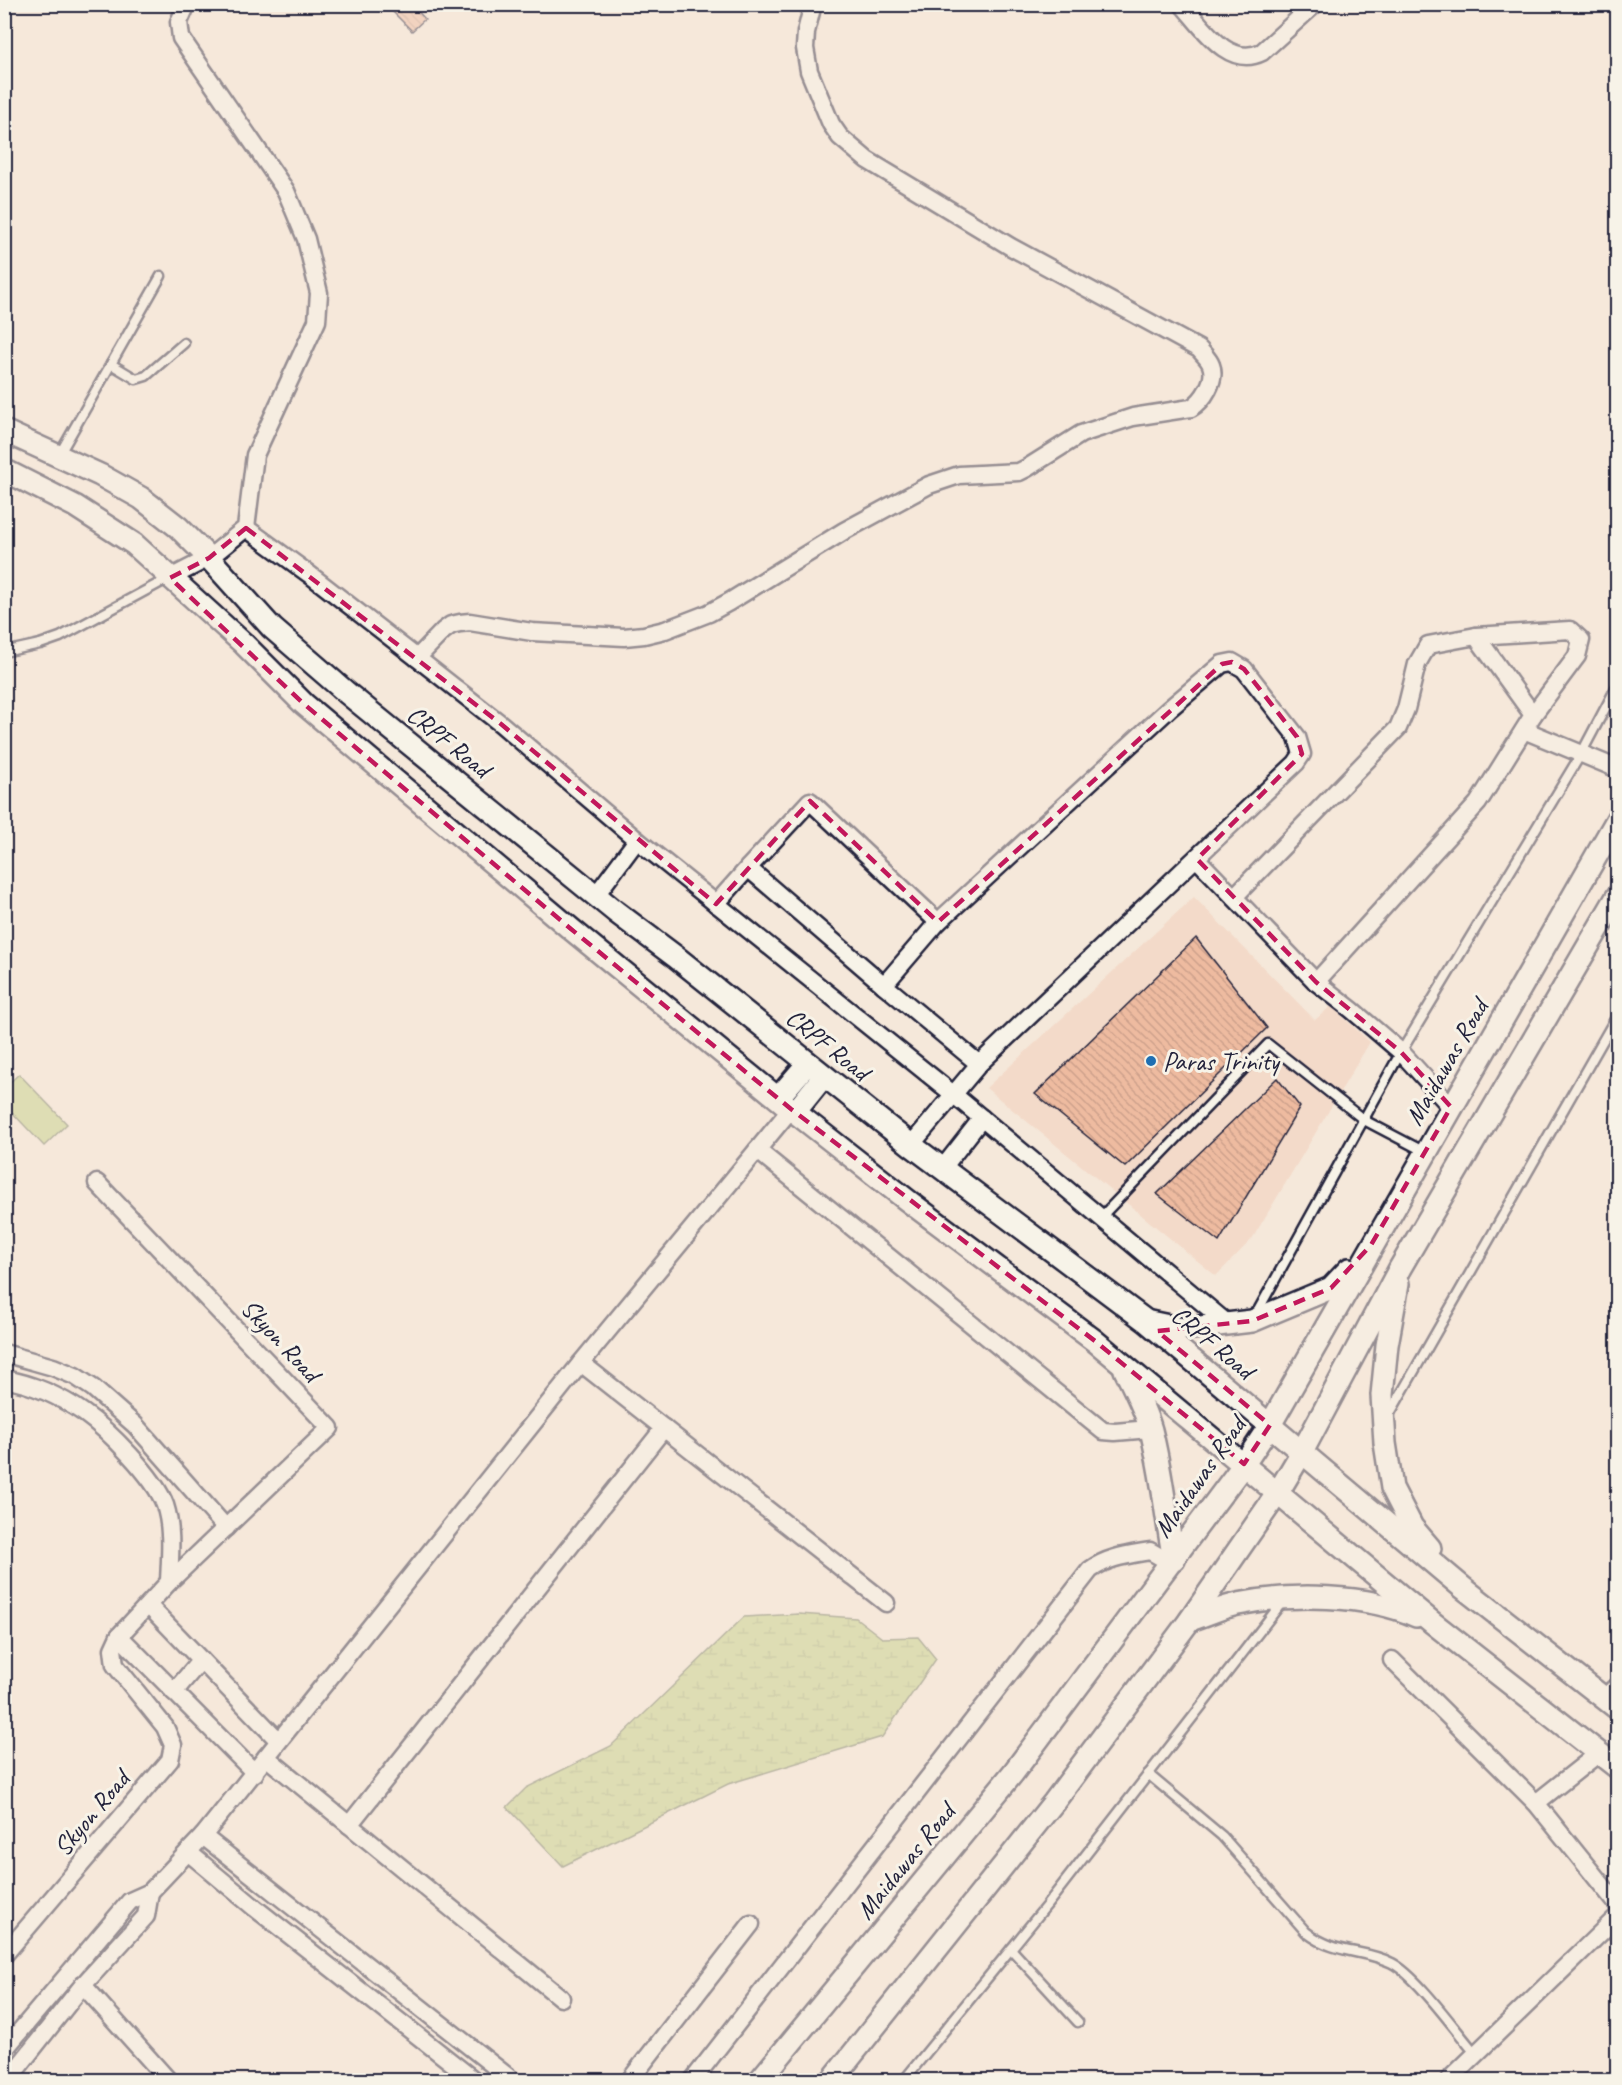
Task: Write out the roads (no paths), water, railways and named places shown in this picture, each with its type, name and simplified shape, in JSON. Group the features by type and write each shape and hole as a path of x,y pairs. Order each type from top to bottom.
{"street":[{"path":"170,578 210,558 246,528 255,455 317,321 319,293 306,239 286,191 181,38 173,4"},
{"path":"179,22 188,4"},
{"path":"417,658 443,631 451,625 460,623 470,622 532,632 624,637 665,630 709,613 844,531 929,485 967,474 1019,472 1081,434 1133,417 1191,408 1203,398 1212,373 1211,365 1198,350 1011,248 867,160 840,137 831,124 809,70 805,48 806,32 813,4"},
{"path":"1182,4 1222,47 1237,56 1251,58 1262,52 1315,4"},
{"name":"CRPF Road","path":"4,431 100,475 141,498 178,527 210,558 272,627 347,693 596,895 911,1145 1146,1322 1462,1587 1613,1698"},
{"path":"4,470 75,506 134,544 244,644 304,704 788,1106 906,1200 1095,1341 1433,1623 1617,1768"},
{"path":"246,528 309,574 501,724 637,840 953,1094 1228,1324"},
{"path":"1234,897 1398,728 1406,709 1417,663 1428,645 1476,636 1570,630 1581,640 1577,656 1533,716 1478,803 1316,982"},
{"path":"1476,636 1533,716"},
{"path":"884,985 938,922 1222,664 1232,662 1244,669 1297,737 1302,754 1296,763 979,1064 911,1145"},
{"path":"1524,730 1617,769"},
{"path":"716,904 810,801 938,922"},
{"name":"Maidawas Road","path":"760,2080 1012,1773 1244,1464 1270,1425 1617,818"},
{"path":"596,895 637,840"},
{"path":"1197,859 1316,982 1401,1052 1451,1107"},
{"path":"748,868 979,1064"},
{"path":"832,2080 1053,1802 1190,1620 1277,1494 1302,1452 1400,1268 1617,895"},
{"path":"4,2050 130,1901 150,1892 203,1836 581,1363 757,1150 816,1069"},
{"path":"942,1169 982,1118"},
{"path":"757,1150 1103,1431 1150,1429"},
{"name":"Skyon Road","path":"4,1955 170,1760 173,1745 165,1728 116,1665 113,1649 119,1636 169,1582 330,1428 98,1183"},
{"path":"1146,1322 1183,1329 1252,1320 1331,1288 1371,1245"},
{"path":"1400,1268 1387,1345 1382,1395 1392,1488 1412,1527 1462,1587"},
{"path":"4,1353 53,1367 75,1376 93,1388 135,1425 226,1528"},
{"path":"581,1363 886,1603"},
{"path":"1122,1363 1140,1400 1150,1429 1160,1477 1172,1562"},
{"path":"4,1379 23,1383 84,1413 139,1465 164,1503 171,1530 169,1582"},
{"path":"349,1825 664,1428"},
{"path":"693,2080 1090,1570 1111,1558 1150,1551 1172,1562"},
{"path":"1190,1620 1236,1604 1312,1596 1360,1601 1403,1610 1433,1623"},
{"path":"148,1605 278,1740"},
{"path":"119,1636 255,1773"},
{"path":"174,1692 201,1660"},
{"path":"1392,1660 1536,1803 1617,1905"},
{"path":"1536,1803 1599,1753"},
{"path":"266,1757 561,1998"},
{"path":"203,1836 512,2080"},
{"path":"188,1852 255,1908 474,2080"},
{"path":"8,2080 83,1985 146,1916 150,1892"},
{"path":"1449,2080 1617,1916"},
{"path":"630,2080 751,1923"},
{"path":"83,1985 168,2080"}],"lane":[{"path":"58,456 161,276"},
{"path":"111,364 136,379 146,376 184,343"},
{"path":"4,652 60,637 170,578"},
{"path":"1252,1320 1401,1052 1581,754 1617,684"},
{"path":"1384,1424 1617,1014"},
{"path":"1101,1217 1268,1044 1364,1120 1425,1152"},
{"path":"904,2080 1011,1948 1285,1598"},
{"path":"1148,1774 1222,1836 1306,1932 1330,1947 1379,1958 1404,1970 1476,2054"},
{"path":"1011,1948 1078,2022"}],"place":[{"name":"Paras Trinity","path":"1151,1061"}]}
